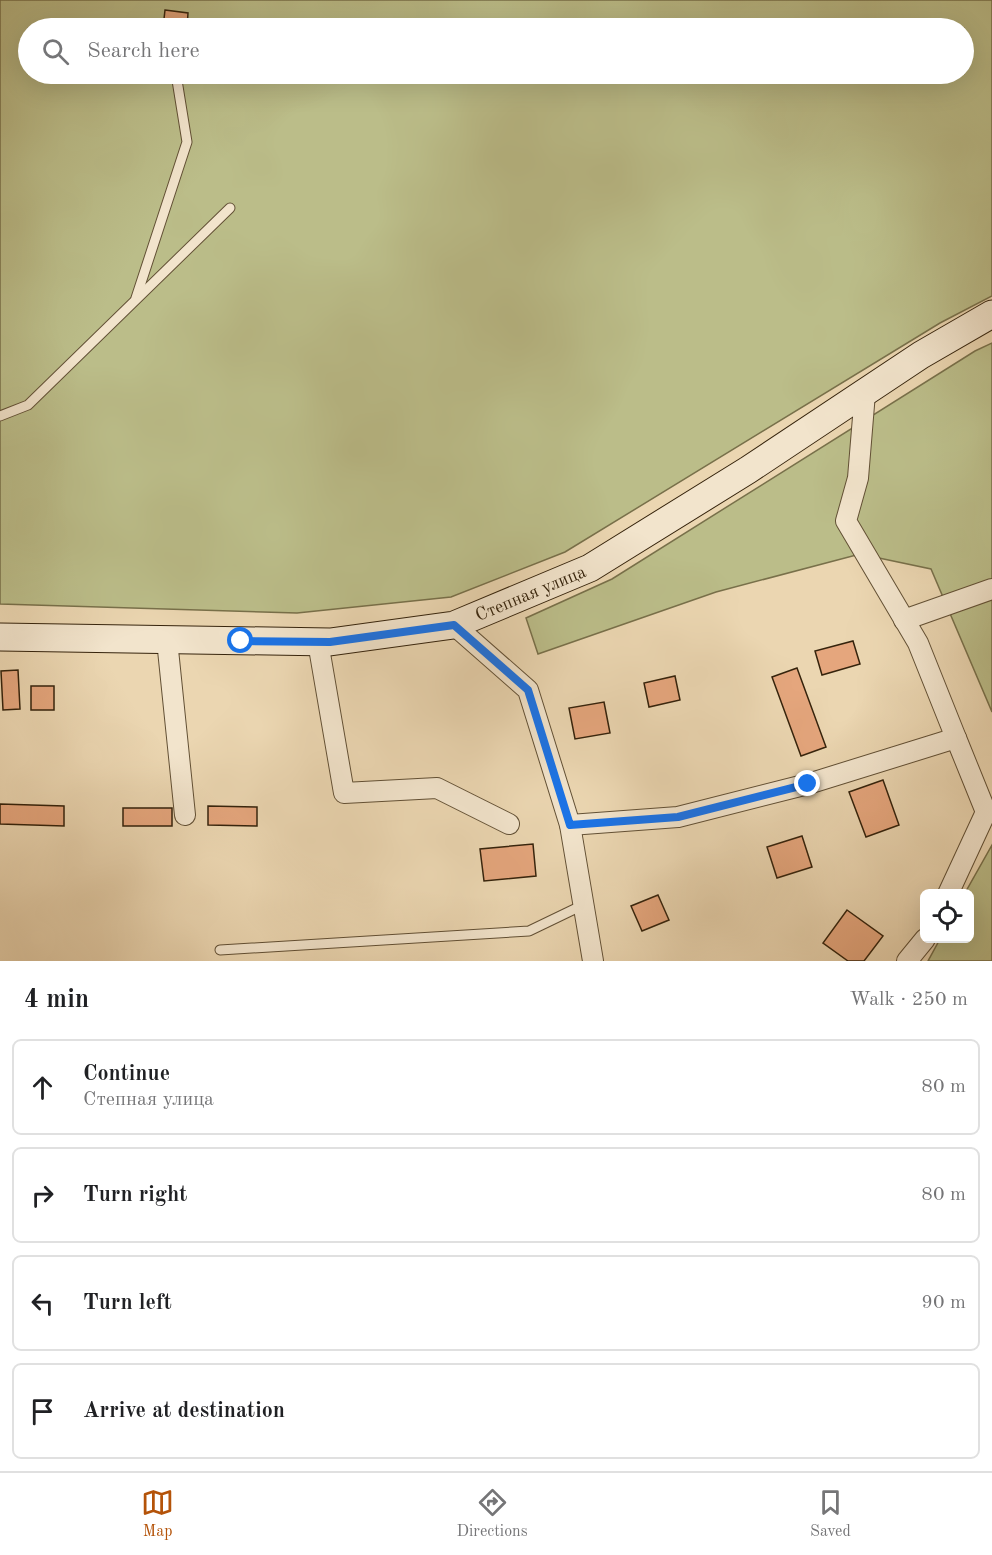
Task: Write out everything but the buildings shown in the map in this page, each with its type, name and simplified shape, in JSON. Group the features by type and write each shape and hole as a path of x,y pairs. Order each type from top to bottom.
{"street":[{"name":"Степная улица","path":"0,637 330,642 454,625 590,568 748,470 921,355 992,314"},
{"path":"865,393 858,478 846,521 918,644 987,812 950,889"},
{"path":"904,620 992,589"},
{"path":"454,625 528,690 570,825 593,961"},
{"path":"167,640 185,815"},
{"path":"318,642 344,793 437,788 508,824"},
{"path":"570,825 678,817 808,784 956,738"},
{"path":"907,961 922,943"}],"lane":[{"path":"135,301 186,142 177,84"},
{"path":"0,416 28,405 230,208"},
{"path":"220,950 529,931 583,905"}],"green space":[{"path":"0,0 992,0 992,296 940,323 565,552 451,597 297,613 0,604"},
{"path":"992,343 992,712 931,569 860,554 716,592 538,654 526,618 612,579 975,351"},
{"path":"992,845 992,961 928,961 938,943 974,943 974,889 967,889"}],"route":[{"path":"241,641 330,642 454,625 528,690 570,825 678,817 808,784"}]}
